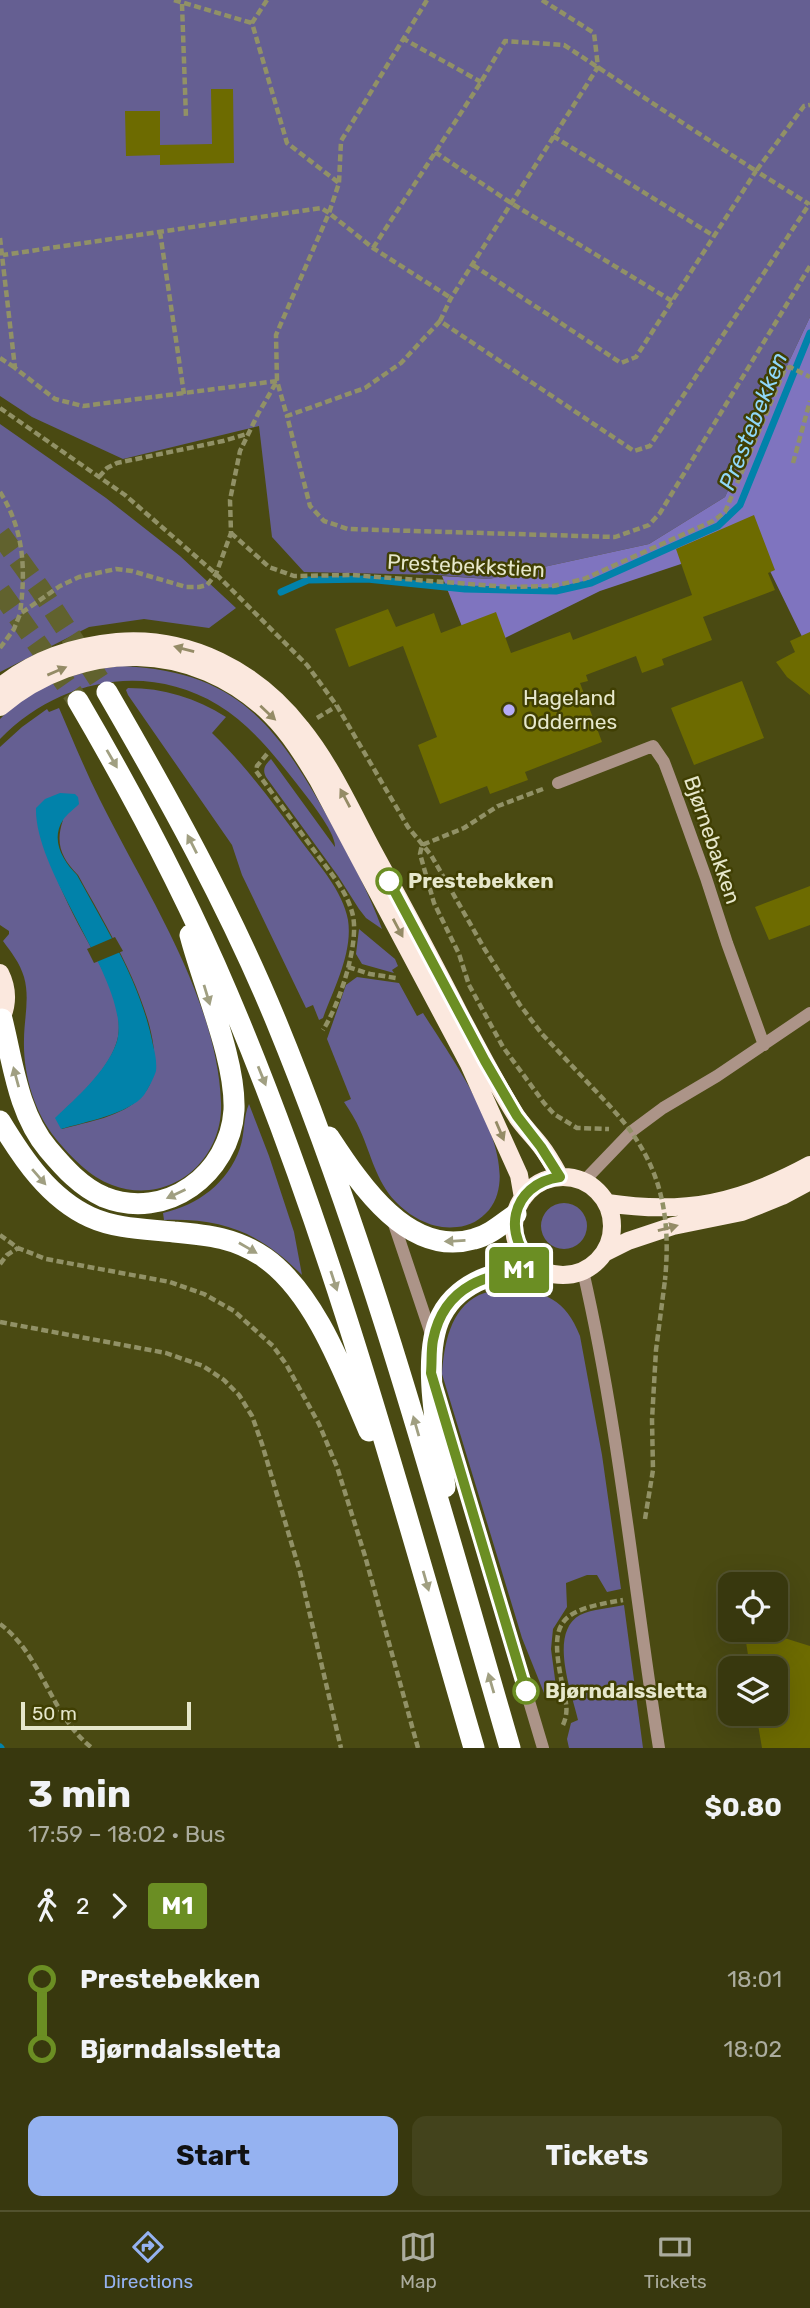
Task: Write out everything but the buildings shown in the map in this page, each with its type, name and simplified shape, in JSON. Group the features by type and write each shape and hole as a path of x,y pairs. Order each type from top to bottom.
{"highway":[{"path":"107,692 169,800 223,905 275,1018 313,1113 408,1400 510,1748"},
{"path":"78,701 127,785 177,882 227,990 267,1088 354,1341 474,1748"},
{"path":"1,1020 24,1108 46,1146 73,1176 105,1197 121,1202 141,1203 162,1200 198,1182 218,1161 225,1147 231,1132 234,1095 224,1046 195,954 177,882"},
{"path":"313,1113 358,1178 390,1213 419,1234 446,1242 475,1239 486,1234 519,1206"},
{"path":"0,1121 42,1182 60,1198 91,1217 132,1228 220,1237 253,1251 280,1271 305,1301 322,1328 407,1516"},
{"path":"456,1562 436,1424 431,1373 433,1341 440,1317 450,1300 462,1291 485,1278 503,1272 538,1268"}],"main road":[{"path":"0,687 52,656 103,643 129,641 173,646 206,656 238,671 266,691 300,726 326,765 485,1061 517,1116 560,1177"},
{"path":"0,707 37,681 73,665 105,658 137,657 177,662 216,676 244,693 269,714 300,752 318,780 470,1064 519,1175 519,1206 514,1227 521,1251 538,1268 561,1275 583,1271 595,1264 604,1253 613,1228 612,1216 601,1194 584,1181 560,1177 543,1181 529,1191 519,1206"},
{"path":"0,973 6,988 1,1020"},
{"path":"607,1203 656,1209 706,1205 742,1196 781,1181 810,1165"},
{"path":"604,1253 628,1241 673,1226 742,1212 810,1181"}],"street":[{"name":"Bjørnebakken","path":"558,783 653,746 664,762 673,786 764,1045"},
{"path":"584,1181 632,1130 810,1013"},
{"path":"390,1213 433,1341"},
{"path":"583,1271 599,1341 614,1435 659,1748"},
{"path":"431,1373 543,1748"}],"path":[{"path":"174,0 253,23"},
{"path":"267,0 253,23 287,143 339,183"},
{"path":"427,0 341,141 339,183 329,213 276,335 277,381 310,506 324,521 348,529 615,537 649,525 660,513 810,266"},
{"path":"287,416 365,388 401,363 440,321 451,298 598,67 594,33 542,0"},
{"path":"183,4 187,118"},
{"path":"402,38 481,82"},
{"path":"373,248 505,41 564,45 810,204 650,446 634,452 440,321"},
{"path":"473,265 621,363 636,357 756,171 804,106 810,105"},
{"path":"553,136 714,236"},
{"path":"435,152 511,203 672,301"},
{"path":"3,255 321,208 373,248 451,298"},
{"path":"160,232 184,394"},
{"path":"0,238 15,368"},
{"path":"0,358 55,399 83,406 277,381"},
{"name":"Prestebekkstien","path":"230,533 269,567 294,576 352,575 509,587 553,586 583,579 713,521 725,512 785,369 790,367 809,377"},
{"path":"20,614 60,586 92,572 116,569 186,587 207,585 216,574 230,533 230,500 240,451 277,381"},
{"path":"793,463 810,401"},
{"path":"0,408 125,495 216,574 307,664 337,706 408,827 431,855 520,1005 542,1034 607,1102 634,1136 660,1189 667,1231 665,1280 655,1364 653,1470 643,1531"},
{"path":"99,477 107,468 117,463 223,442 248,434"},
{"path":"0,492 10,508 21,542 24,562 20,614 14,629 0,648"},
{"path":"316,719 337,706"},
{"path":"267,754 256,771 334,878 352,910 355,932 348,967 323,1030"},
{"path":"422,845 464,828 498,806 558,783"},
{"path":"422,845 420,854 434,903 459,954 470,985 503,1047 554,1114 577,1128 608,1129"},
{"path":"419,889 428,884"},
{"path":"348,967 396,978"},
{"path":"0,1235 18,1248 46,1259 170,1282 204,1294 234,1311 273,1346 319,1424 337,1467 365,1556 418,1748"},
{"path":"0,1264 18,1248"},
{"path":"0,1322 166,1353 203,1366 239,1395 252,1416 262,1444 300,1572 341,1748"},
{"path":"563,1726 568,1712 557,1655 558,1632 562,1624 566,1617 589,1605 627,1599"},
{"path":"0,1624 26,1649 65,1719 92,1748"}],"shaded area":[{"path":"0,0 810,0 810,317 725,497 649,544 489,579 304,572 272,537 259,426 123,459 32,417 0,396"},
{"path":"810,317 810,653 769,569 726,549 600,591 481,650 482,677 442,576 489,579 649,544 725,497"},
{"path":"0,424 106,498 180,556 236,608 209,628 144,619 89,627 0,672"},
{"path":"122,666 163,670 197,679 226,693 251,711 273,733 293,759 331,823 359,875 382,929 366,918 359,909 266,777 265,767 271,759 335,847 326,824 280,762 230,713 190,691 161,683 103,683 48,703 23,719 0,739 0,719 41,689 72,676"},
{"path":"128,688 179,695 226,717 212,733 259,785 335,888 348,920 348,945 342,970 323,1018 319,1020 313,1005 306,1008 242,875 232,845 128,695"},
{"path":"59,708 100,800 176,946 207,1024 216,1063 221,1102 220,1123 213,1143 203,1160 189,1173 173,1184 154,1189 133,1190 112,1185 81,1166 48,1128 31,1092 25,1066 26,985 20,967 3,941 9,931 0,925 0,747 47,709 49,712","holes":["63,820 61,850 78,875 121,953 148,1019 154,1050 152,1077 141,1097 133,1104 104,1118 62,1129 56,1118 106,1065 116,1044 119,1029 113,995 106,977 68,904 40,835"]},
{"path":"359,929 395,959 398,966 392,970 394,973 362,964 356,954"},
{"path":"357,977 399,983 417,1016 423,1013 481,1109 499,1165 498,1189 489,1210 470,1224 448,1227 431,1225 401,1207 383,1185 358,1126 344,1102 351,1099 327,1039 346,985"},
{"path":"249,1104 294,1232 302,1275 271,1248 240,1231 205,1222 164,1220 163,1213 200,1198 228,1172 240,1148"},
{"path":"564,1203 581,1209 587,1226 581,1243 564,1249 547,1243 541,1226 547,1209"},
{"path":"501,1289 529,1291 550,1298 567,1312 580,1336 602,1455 621,1589 607,1592 597,1575 587,1575 566,1583 567,1607 553,1629 551,1649 557,1694 546,1698 522,1638 442,1374 450,1329 461,1309 479,1295"},
{"path":"624,1605 643,1748 569,1748 567,1739 571,1723 578,1720 565,1664 565,1635 570,1624 580,1615"}],"water":[{"path":"60,793 75,794 79,804 59,828 60,850 77,875 132,978 148,1022 156,1064 151,1083 137,1102 105,1116 61,1129 55,1118 90,1084 105,1065 116,1044 118,1021 112,994 50,866 40,835 36,808 45,799"}],"pier":[{"path":"115,937 123,951 94,963 87,949"}],"waterway":[{"name":"Prestebekken","path":"281,592 308,580 367,579 465,589 556,591 591,583 718,526 740,505 810,333"}],"tunnel":[{"path":"0,534 40,589 107,692"},
{"path":"0,591 78,701"}],"bus line":[{"name":"M1","path":"389,881 485,1061 517,1116 560,1177 536,1185 523,1198 516,1214 516,1239 528,1261 538,1268 503,1272 485,1278 462,1291 450,1300 440,1317 433,1341 431,1373 526,1691"}],"place":[{"name":"Hageland Oddernes","path":"509,710"},
{"name":"Prestebekken","path":"389,881"},
{"name":"Bjørndalssletta","path":"526,1691"}]}
